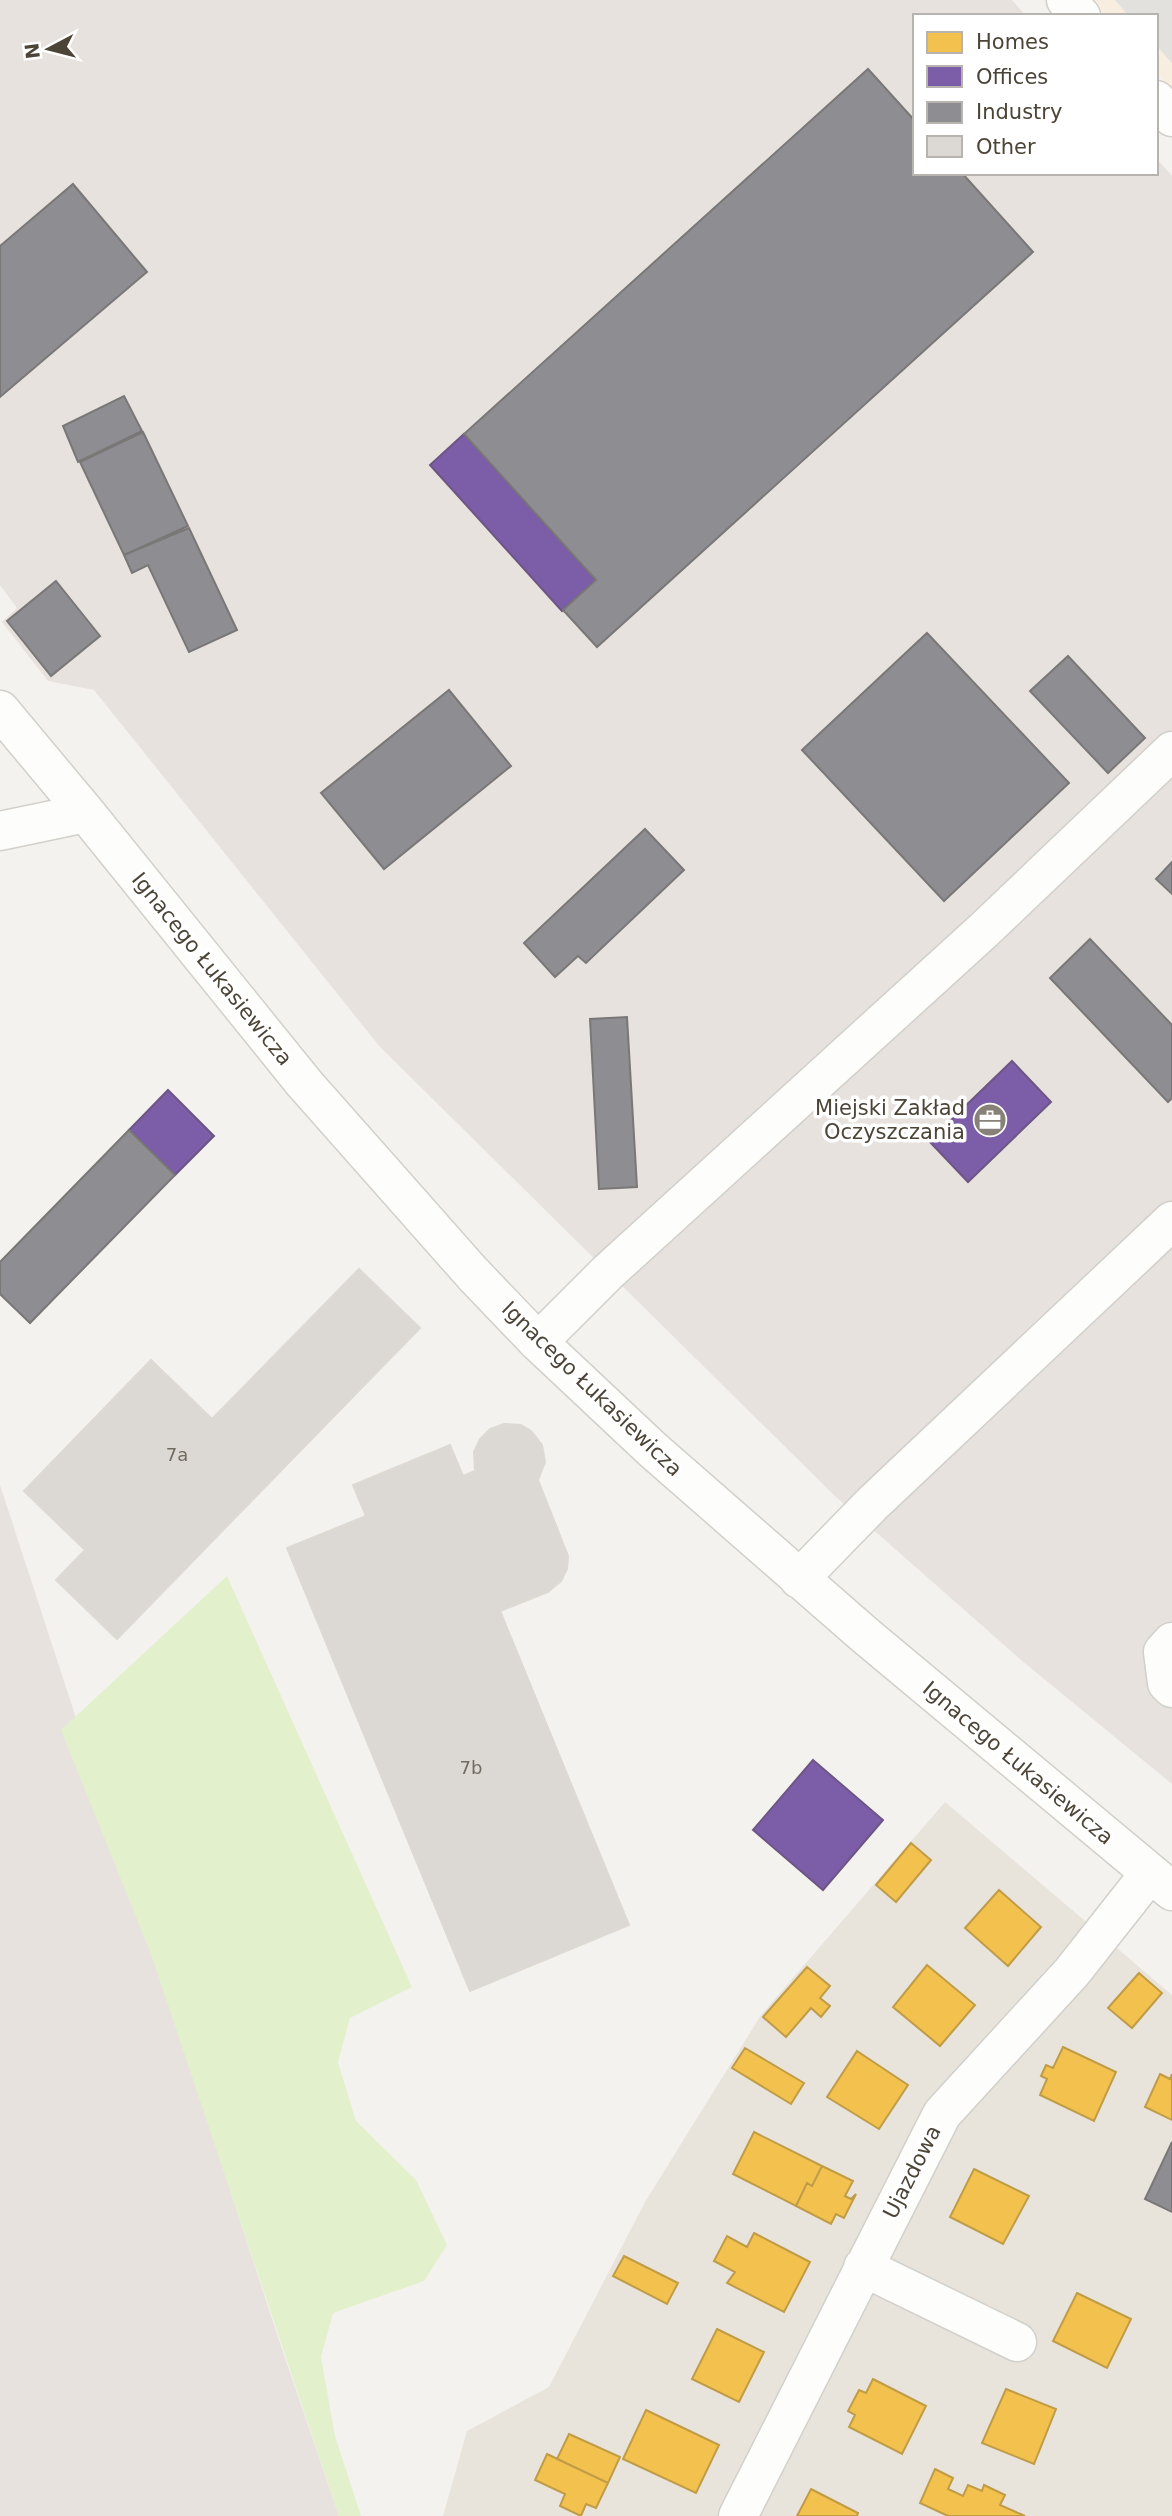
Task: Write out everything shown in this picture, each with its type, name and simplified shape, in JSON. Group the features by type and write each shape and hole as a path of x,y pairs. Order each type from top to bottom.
{"street":[{"path":"1066,0 1079,14"},
{"path":"1158,102 1172,117"},
{"name":"Ignacego Łukasiewicza","path":"0,710 304,1083 473,1274 538,1342 653,1450 799,1578 1161,1882"},
{"path":"538,1342 608,1272 984,930 1172,751"},
{"path":"0,831 86,813"},
{"path":"799,1578 872,1504 1172,1221"},
{"path":"1172,1642 1163,1652 1167,1683 1172,1688"},
{"name":"Ujazdowa","path":"738,2516 942,2114 1072,1972 1161,1882"},
{"path":"863,2267 1017,2342"}],"shaded area":[{"path":"0,0 1012,0 1024,14 913,14 913,175 1158,175 1158,160 1172,176 1172,1784 1021,1660 835,1496 380,1047 94,690 48,681 2,622 17,608 0,585"},
{"path":"1091,0 1172,0 1172,90 1158,74 1158,14 1103,14"},
{"path":"1115,0 1172,0 1172,63 1158,47 1158,14 1127,14"},
{"path":"0,1485 279,2340 339,2516 0,2516"},
{"path":"945,1802 1172,1995 1172,2516 443,2516 467,2431 549,2387 645,2202 761,2015"}],"green space":[{"path":"227,1576 412,1987 350,2018 338,2062 356,2121 416,2180 447,2245 424,2281 333,2313 321,2357 335,2436 361,2516 339,2516 151,1954 61,1730"}],"building: Homes":[{"path":"911,1843 931,1860 896,1902 876,1885"},
{"path":"999,1890 1041,1927 1008,1966 965,1928"},
{"path":"927,1965 975,2005 940,2046 893,2007"},
{"path":"807,1967 830,1986 820,1998 830,2006 821,2017 811,2008 786,2037 763,2017"},
{"path":"1139,1973 1162,1993 1132,2028 1108,2008"},
{"path":"1063,2047 1116,2072 1094,2121 1040,2095 1047,2079 1041,2076 1046,2065 1053,2068"},
{"path":"745,2048 804,2083 791,2104 732,2068"},
{"path":"857,2051 908,2085 879,2129 827,2097"},
{"path":"1160,2074 1170,2079 1172,2074 1172,2120 1145,2107"},
{"path":"754,2132 822,2166 812,2186 807,2183 796,2206 733,2174"},
{"path":"822,2166 853,2181 845,2196 851,2199 856,2194 844,2218 836,2214 831,2224 796,2206 807,2183 812,2186"},
{"path":"974,2169 1029,2196 1003,2244 950,2217"},
{"path":"754,2233 810,2262 784,2312 727,2283 735,2272 714,2261 727,2236 747,2247"},
{"path":"624,2256 678,2283 667,2304 613,2276"},
{"path":"1077,2293 1131,2319 1107,2368 1053,2341"},
{"path":"717,2329 764,2352 739,2402 692,2379"},
{"path":"873,2379 926,2406 902,2454 849,2427 855,2415 848,2411 859,2390 866,2393"},
{"path":"1006,2389 1056,2409 1034,2464 982,2443"},
{"path":"646,2410 719,2445 696,2493 623,2459"},
{"path":"569,2434 620,2457 608,2483 557,2459"},
{"path":"547,2454 608,2483 596,2508 586,2504 581,2516 560,2506 565,2494 535,2480"},
{"path":"935,2469 953,2478 948,2489 963,2496 968,2485 982,2491 984,2485 1005,2495 1000,2505 1025,2516 948,2516 920,2503"},
{"path":"811,2489 858,2513 857,2516 797,2516"}],"building: Offices":[{"path":"464,434 596,580 562,611 430,465"},
{"path":"1012,1061 1051,1102 968,1182 929,1141"},
{"path":"168,1090 214,1136 175,1175 129,1130"},
{"path":"813,1760 883,1820 823,1890 753,1830"}],"building: Industry":[{"path":"868,69 913,119 913,175 964,175 1033,252 597,647 563,610 596,580 464,434"},
{"path":"73,184 147,272 0,397 0,246"},
{"path":"124,396 142,431 78,462 63,426"},
{"path":"143,432 188,526 124,555 80,462"},
{"path":"189,528 237,630 189,652 148,565 132,573 124,555"},
{"path":"56,581 100,636 51,676 7,621"},
{"path":"927,633 1069,783 944,901 802,750"},
{"path":"1068,656 1145,738 1108,773 1030,691"},
{"path":"449,690 511,766 384,869 321,793"},
{"path":"645,829 684,870 586,963 578,956 555,977 524,943"},
{"path":"1172,862 1172,894 1156,879"},
{"path":"1090,939 1172,1025 1172,1098 1168,1102 1050,978"},
{"path":"627,1017 637,1187 599,1189 590,1019"},
{"path":"129,1130 175,1175 30,1323 0,1294 0,1262"},
{"path":"1172,2142 1172,2212 1145,2199"}],"building: Other":[{"path":"359,1269 420,1328 117,1639 56,1580 85,1550 24,1491 151,1360 212,1419"},
{"path":"504,1424 521,1425 531,1431 542,1445 545,1462 538,1480 568,1556 567,1569 561,1581 548,1592 500,1611 629,1925 470,1991 287,1548 366,1516 353,1485 450,1445 463,1476 475,1471 474,1452 480,1439 490,1429"}],"place":[{"name":"Miejski Zakład Oczyszczania","path":"990,1120"}]}
